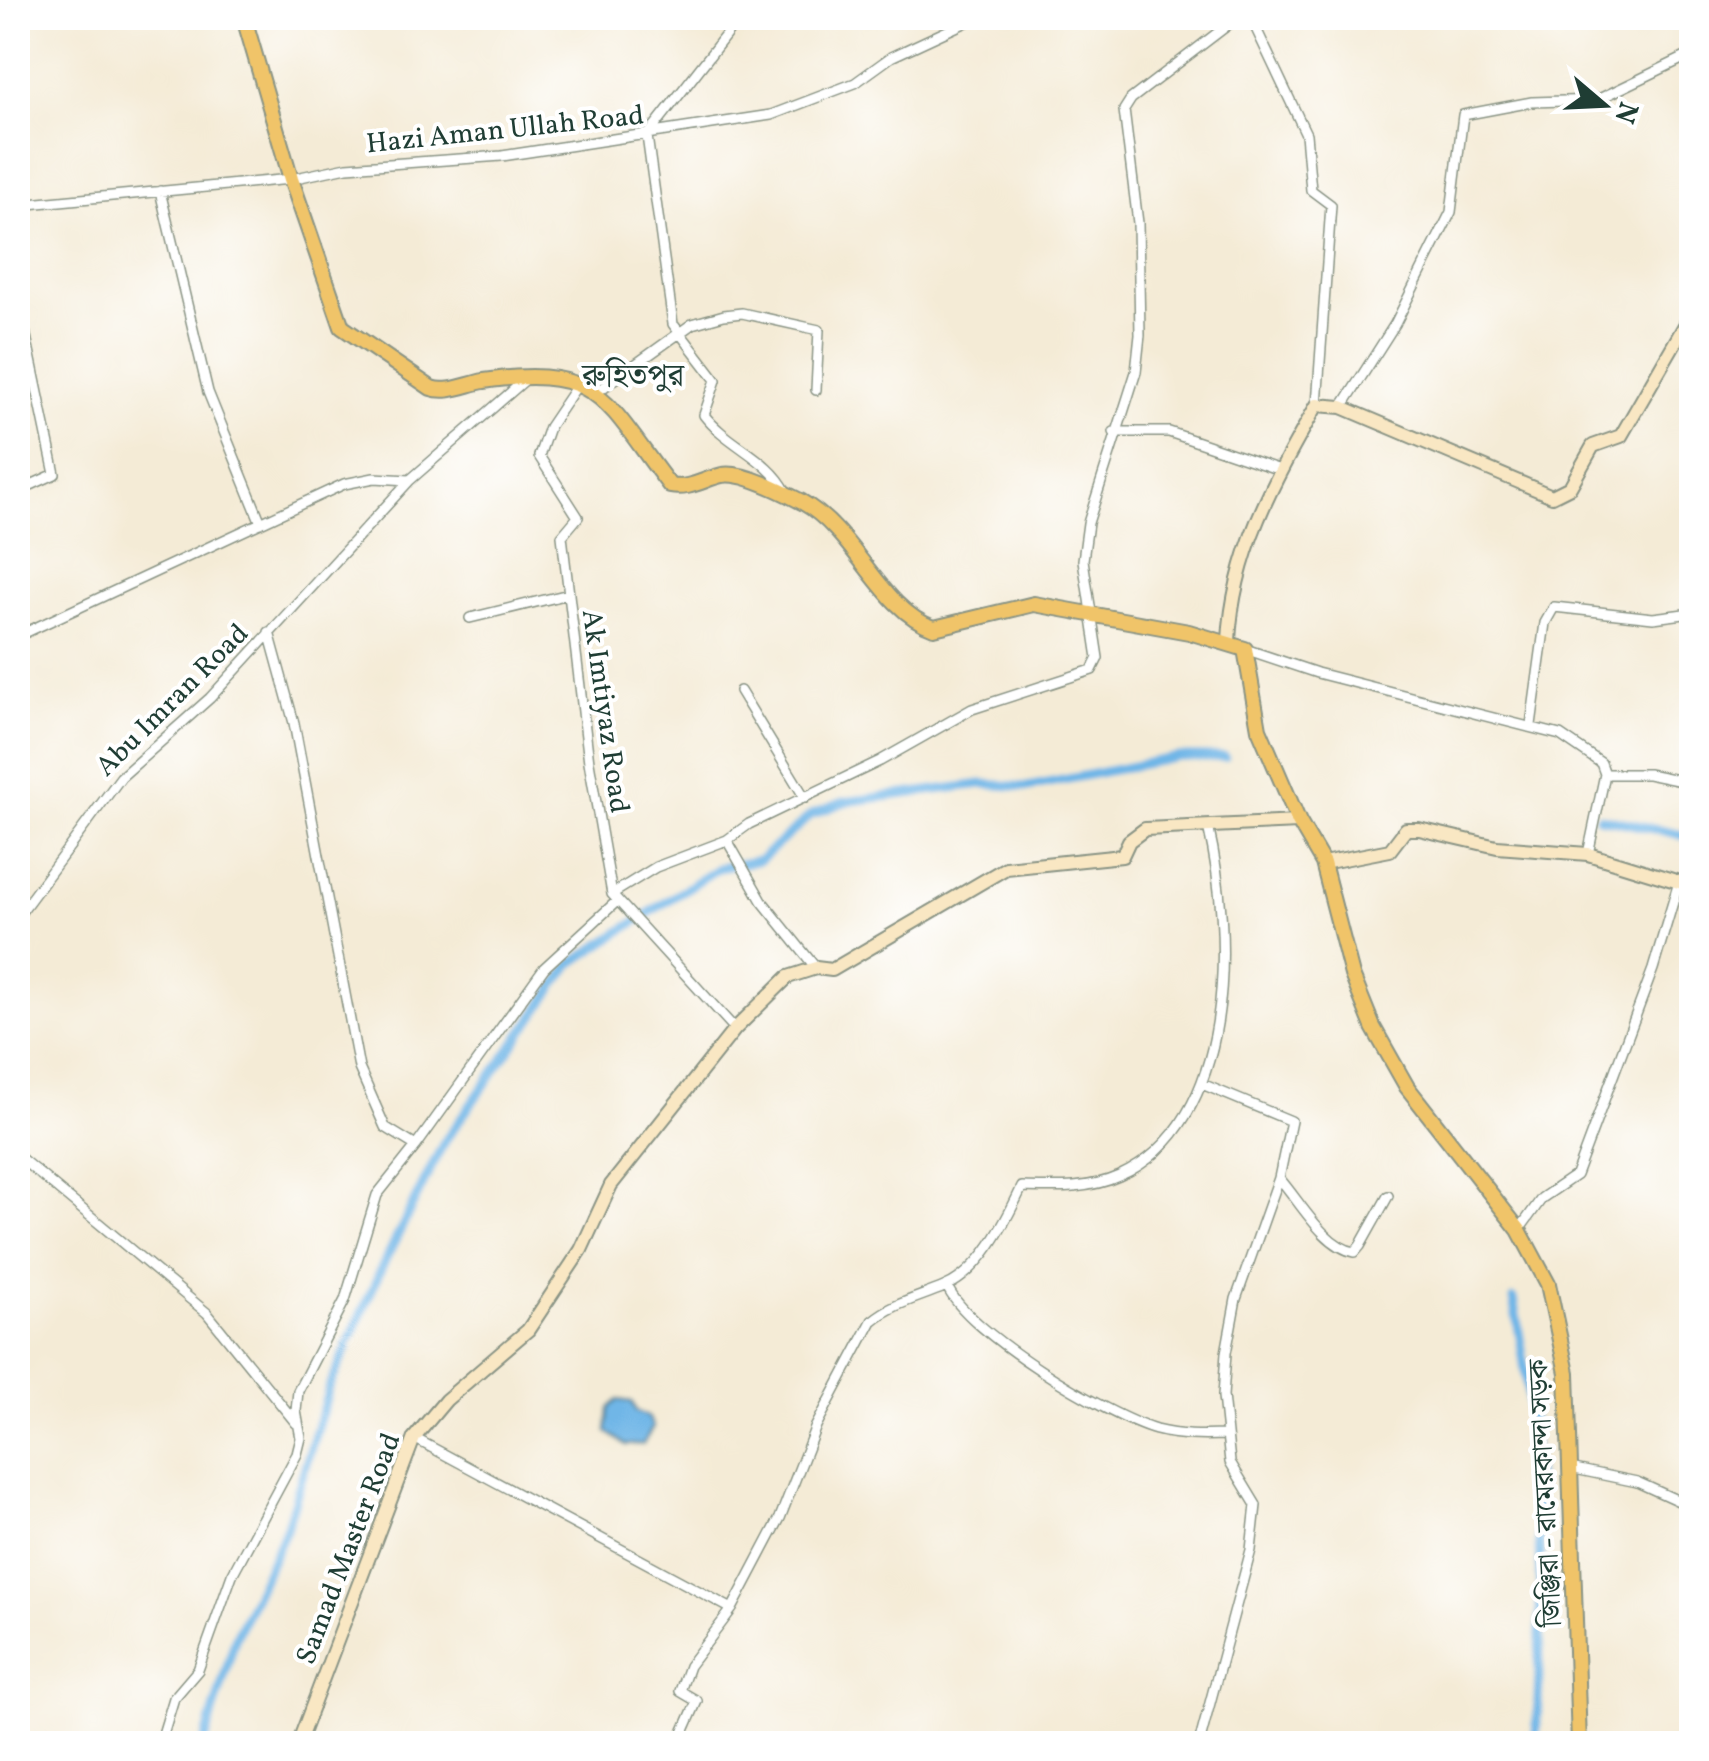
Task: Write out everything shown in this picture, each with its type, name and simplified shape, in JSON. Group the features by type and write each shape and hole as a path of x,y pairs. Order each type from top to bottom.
{"main road":[{"path":"244,18 291,179 338,318 348,334 437,391 526,379 579,382 597,392 670,486 686,487 725,474 787,495 819,513 847,538 900,607 919,623 948,628 1034,604 1093,612 1229,641 1245,648"},
{"name":"জিঞ্জিরা - রামেরকান্দা সড়ক","path":"1245,648 1259,728 1299,822 1323,863 1352,974 1395,1070 1519,1230 1548,1284 1567,1373 1579,1744"}],"street":[{"path":"739,18 647,136 673,324 716,380 704,414 741,450 774,473 787,495"},
{"name":"Hazi Aman Ullah Road","path":"18,204 291,179 347,166 502,156 771,115 855,83 891,57 975,18"},
{"path":"160,1744 174,1698 198,1670 232,1576 290,1469 300,1438 298,1391 345,1300 377,1194 544,968 656,866 727,840 760,818 972,709 1092,670 1098,658 1083,560 1088,523 1136,372 1140,335 1138,223 1124,110 1131,99 1237,18"},
{"path":"1229,641 1236,576 1280,470 1317,405 1331,205 1311,190 1306,134 1251,18"},
{"path":"1342,407 1394,324 1451,212 1463,115 1532,102 1596,100 1692,54"},
{"path":"160,192 208,392 261,522"},
{"path":"18,298 55,474 18,492"},
{"path":"597,392 692,324 742,313 818,330 816,390"},
{"path":"1317,405 1342,407 1552,496 1570,487 1594,446 1621,436 1690,319"},
{"name":"Abu Imran Road","path":"18,916 122,777 210,698 410,480 526,379"},
{"name":"Ak Imtiyaz Road","path":"579,382 540,449 556,488 578,517 562,536 589,762 617,901"},
{"path":"1114,432 1169,432 1280,470"},
{"path":"18,636 344,484 374,478 410,480"},
{"path":"470,618 568,594"},
{"path":"1530,725 1545,623 1554,607 1653,618 1692,613"},
{"path":"269,632 294,724 359,1068 385,1126 416,1146"},
{"path":"1245,648 1317,673 1560,735 1600,762 1606,774 1588,854"},
{"path":"740,691 805,798"},
{"path":"1606,774 1648,774 1692,783"},
{"name":"Samad Master Road","path":"298,1744 414,1438 446,1400 528,1330 580,1250 611,1185 735,1029 788,977 816,968 832,970 1006,868 1122,856 1128,841 1145,829 1299,822"},
{"path":"678,1744 697,1701 680,1691 689,1666 732,1609 780,1518 816,1426 859,1340 888,1308 947,1286 993,1238 1022,1188 1094,1186 1122,1176 1154,1154 1178,1130 1202,1084 1218,1010 1221,905 1208,826"},
{"path":"1323,863 1390,850 1406,829 1518,850 1588,854 1685,884 1576,1175 1542,1198 1519,1230"},
{"path":"727,840 744,872 816,968"},
{"path":"617,901 735,1029"},
{"path":"1200,1744 1250,1550 1256,1505 1230,1462 1226,1435 1226,1353 1236,1298 1279,1178 1291,1126 1288,1117 1202,1084"},
{"path":"18,1156 207,1314 298,1425"},
{"path":"1279,1178 1313,1220 1347,1250 1360,1246 1388,1196"},
{"path":"947,1286 953,1300 996,1342 1123,1416 1186,1436 1226,1435"},
{"path":"414,1438 732,1609"},
{"path":"1570,1468 1637,1482 1692,1507"}],"water":[{"path":"618,1400 632,1402 636,1411 648,1417 653,1427 643,1444 626,1445 607,1432 609,1408"}],"waterway":[{"path":"204,1744 236,1636 286,1529 329,1388 381,1269 444,1142 571,964 718,868 760,860 811,815 844,802 982,784 1028,787 1178,757 1225,757"},
{"path":"1599,817 1692,837"},
{"path":"1513,1299 1530,1406 1538,1517 1540,1628 1536,1737"}],"district":[{"name":"রুহিতপুর","path":"633,375"}]}
